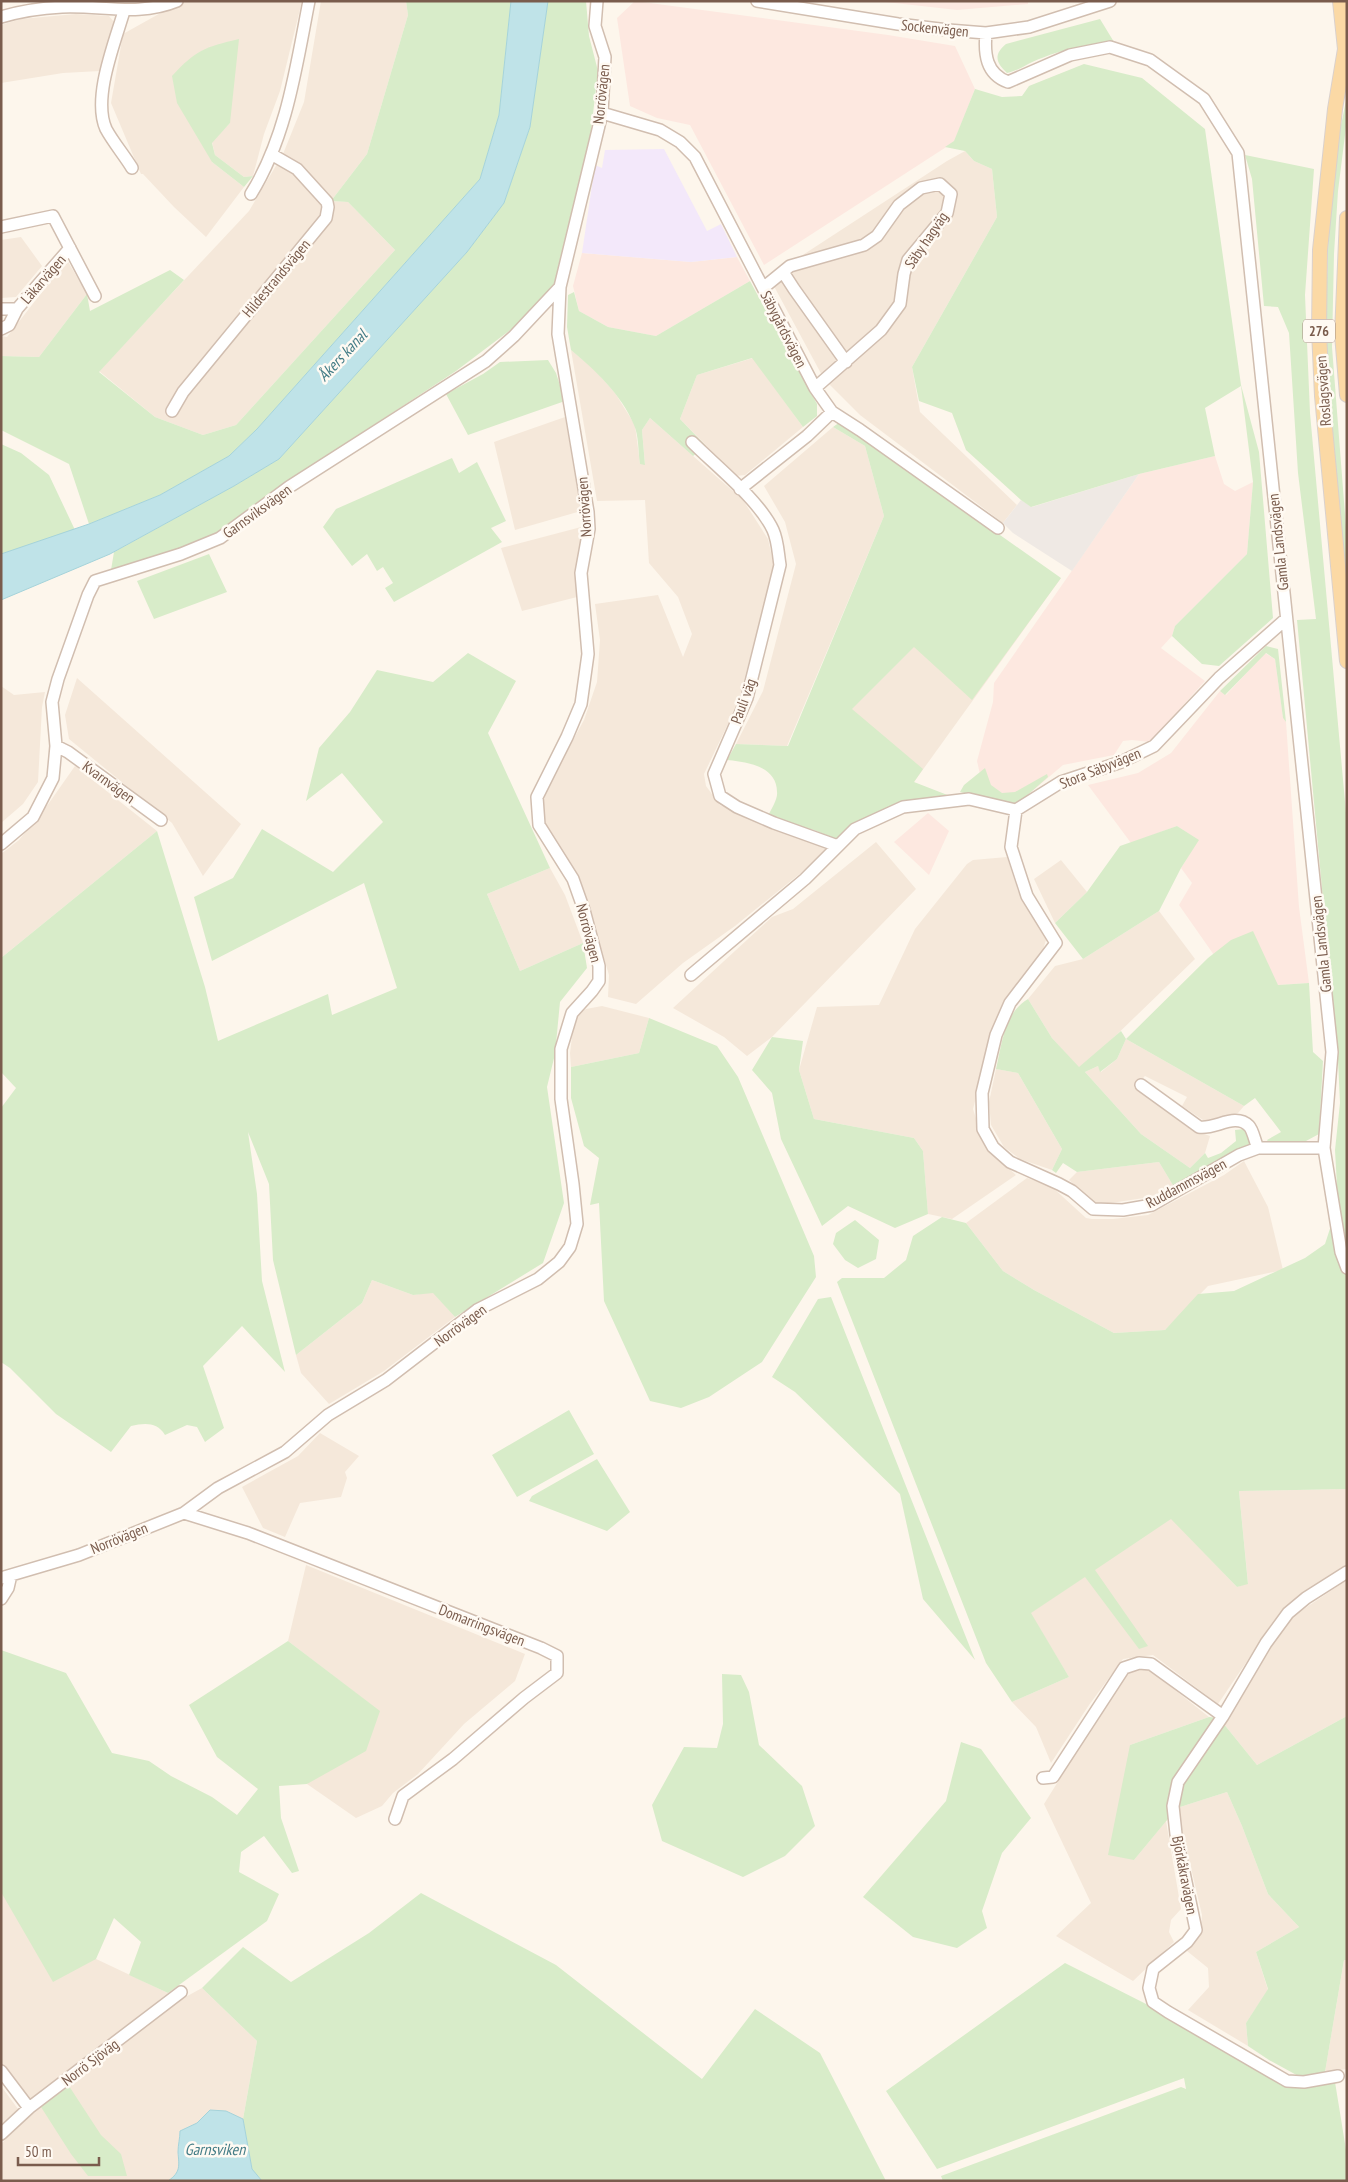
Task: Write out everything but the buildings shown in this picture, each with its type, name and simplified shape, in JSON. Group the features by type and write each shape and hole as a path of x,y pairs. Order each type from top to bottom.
{"main road":[{"name":"Roslagsvägen","path":"1340,1 1344,49 1334,109 1320,250 1319,331 1322,396 1347,661"},
{"name":"Roslagsvägen","path":"1347,218 1342,334 1347,395"}],"street":[{"path":"1,17 18,12 63,7 124,11 145,10 176,1"},
{"path":"251,194 271,154 290,101 309,1"},
{"name":"Norrövägen","path":"6,1577 79,1555 184,1513 218,1488 285,1452 328,1415 386,1380 477,1310 538,1279 559,1262 570,1247 577,1224 561,1099 561,1049 572,1013 592,992 598,981 598,966 573,879 539,825 537,798 581,704 588,654 581,573 589,529 588,512 558,334 560,287 602,113 606,57 595,26 597,1"},
{"name":"Sockenvägen","path":"757,1 898,24 986,32 1028,27 1110,1"},
{"path":"124,11 103,82 102,96 106,128 132,168"},
{"name":"Gamla Landsvägen","path":"986,32 985,48 988,66 999,79 1008,82 1070,55 1110,47 1150,60 1204,99 1238,154 1332,1052 1324,1148 1341,1252 1347,1268"},
{"name":"Säbygårdsvägen","path":"602,113 660,130 680,142 695,157 815,388 832,412 998,528"},
{"name":"Hildestrandsvägen","path":"172,411 183,392 326,218 327,202 297,169 271,154"},
{"name":"Säby hagväg","path":"763,288 790,266 864,246 877,236 899,205 921,188 940,184 950,194 946,213 908,260 900,304 880,330 815,388"},
{"name":"Läkarvägen","path":"1,227 53,216 95,296"},
{"name":"Läkarvägen","path":"1,329 10,325 16,309 70,248"},
{"path":"784,272 846,362"},
{"name":"Garnsviksvägen","path":"1,844 33,817 53,778 56,746 52,702 58,679 88,595 95,581 181,554 220,538 289,487 486,361 514,336 560,287"},
{"name":"Läkarvägen","path":"1,309 16,309"},
{"path":"740,489 807,436 832,412"},
{"name":"Pauli väg","path":"692,442 740,489 768,521 777,544 780,564 749,691 714,774 717,789 720,796 737,807 774,823 838,846"},
{"name":"Stora Säbyvägen","path":"1016,810 1061,782 1121,762 1154,746 1219,678 1286,619"},
{"name":"Kvarnvägen","path":"56,746 68,752 161,820"},
{"path":"690,976 805,879 856,829 903,807 969,799 1016,810"},
{"name":"Ruddammsvägen","path":"1016,810 1010,847 1056,943 1010,1003 996,1035 982,1093 983,1129 993,1147 1010,1162 1072,1191 1093,1209 1114,1210 1137,1209 1152,1205 1239,1155 1258,1148 1324,1148"},
{"path":"1141,1085 1199,1127 1207,1128 1230,1120 1250,1126 1258,1148"},
{"name":"Domarringsvägen","path":"184,1513 248,1532 557,1656 557,1673 524,1698 453,1759 402,1796 395,1819"},
{"name":"Björkåkravägen","path":"1338,2076 1304,2082 1287,2081 1153,2002 1149,1988 1153,1969 1187,1942 1196,1930 1176,1834 1173,1806 1178,1782 1223,1716 1266,1642 1288,1613 1306,1598 1347,1572"},
{"path":"1,1599 8,1588 6,1577"},
{"path":"1043,1778 1053,1777 1124,1668 1139,1663 1151,1664 1223,1716"},
{"name":"Norrö Sjöväg","path":"1,2134 29,2108 181,1992"},
{"path":"1,2071 29,2108"}],"shaded area":[{"path":"182,1 302,1 280,91 264,134 253,176 244,177 215,155 212,142 230,123 209,46 212,162 244,187 206,237 141,174 111,103 123,34"},
{"path":"321,1 406,1 408,15 367,154 331,201 348,202 395,250 236,425 203,435 155,417 99,371 249,211 283,154 304,102"},
{"path":"635,1 888,35 955,46 975,89 954,142 764,265 690,125 657,118 630,106 617,18"},
{"path":"877,1 1028,1 1028,4 957,10"},
{"path":"76,14 109,16 114,22 100,71 63,73 1,83 1,25 21,19"},
{"path":"664,149 707,231 721,224 737,257 691,262 582,253 595,165 602,168 605,150"},
{"path":"965,151 974,161 992,169 997,217 912,367 920,412 1017,505 1003,523 860,415 824,379 769,277"},
{"path":"21,237 42,266 16,297 1,298 1,240"},
{"path":"582,253 691,262 737,257 750,281 656,336 608,327 579,311 573,286"},
{"path":"67,260 87,294 39,357 1,356 1,336 7,337"},
{"path":"571,350 593,368 615,393 635,425 640,464 645,464 642,430 650,418 743,500 768,539 774,566 738,703 704,774 706,786 720,805 780,831 820,845 828,851 735,926 683,963 636,1004 608,997 609,975 580,879 554,840 546,824 543,808 545,791 584,720 597,682 600,640 595,604 658,595 683,657 692,634 678,597 649,563 645,500 597,501"},
{"path":"753,358 803,427 745,475 736,476 680,419 697,375"},
{"path":"565,417 581,511 515,530 494,442"},
{"path":"833,427 865,446 884,516 787,746 736,744 763,691 796,564 785,522 764,486"},
{"path":"1215,456 1224,484 1235,491 1253,482 1247,554 1175,626 1172,636 1161,648 1205,681 1150,742 1123,741 1114,755 1063,765 1023,799 1010,801 982,783 977,761 993,702 994,683 1139,474"},
{"path":"1139,474 1072,571 1013,533 1003,523 1021,500 1032,507"},
{"path":"585,526 579,555 577,597 522,611 501,548"},
{"path":"1061,578 914,782 822,699 917,620"},
{"path":"1265,653 1275,659 1283,718 1286,722 1299,907 1309,983 1278,985 1232,940 1214,955 1179,905 1192,883 1181,868 1198,840 1177,826 1131,843 1088,785 1138,773 1171,753 1220,691 1226,695"},
{"path":"77,678 241,824 203,876 172,823 69,739 65,715"},
{"path":"1,686 14,695 45,692 42,707 38,782 23,804 1,823"},
{"path":"75,766 157,831 1,958 1,854 19,840 49,803"},
{"path":"928,813 949,831 929,875 894,842"},
{"path":"876,842 916,889 772,1037 747,1056 724,1037 673,1008 772,917 793,909"},
{"path":"1007,857 1018,891 1046,940 1042,953 1004,1001 997,1018 973,1109 984,1143 1016,1175 952,1219 928,1214 923,1151 914,1138 814,1119 799,1070 817,1007 879,1005 915,929 967,864 973,860"},
{"path":"1061,860 1087,892 1055,923 1034,879"},
{"path":"550,868 565,895 583,943 520,971 487,894"},
{"path":"1159,911 1195,959 1105,1046 1079,1068 1052,1038 1028,999 1055,966 1083,959"},
{"path":"602,1006 649,1018 639,1053 571,1067 570,1053 573,1029 579,1013 586,1009"},
{"path":"1126,1039 1244,1106 1238,1113 1206,1122 1182,1106 1187,1097 1145,1076 1134,1087 1190,1129 1210,1136 1205,1153 1190,1168 1141,1134 1085,1072 1098,1066 1101,1072 1117,1059"},
{"path":"996,1069 1018,1073 1062,1149 1052,1170 1020,1159 1004,1147 991,1125 989,1102"},
{"path":"1244,1161 1268,1207 1283,1270 1208,1286 1165,1330 1114,1333 1034,1290 1003,1271 966,1223 1027,1178 1051,1186 1086,1218 1113,1219 1148,1215 1224,1175"},
{"path":"1159,1162 1174,1187 1157,1196 1098,1205 1069,1180 1077,1172"},
{"path":"372,1280 413,1295 433,1292 455,1317 384,1371 329,1404 301,1373 296,1355 362,1303"},
{"path":"320,1433 359,1456 345,1472 347,1478 341,1497 300,1503 285,1537 263,1528 242,1487 298,1456"},
{"path":"1347,1489 1347,1567 1279,1614 1218,1704 1153,1655 1123,1659 1089,1705 1051,1763 1036,1727 1012,1702 1069,1677 1030,1613 1171,1518 1237,1587 1248,1583 1239,1491"},
{"path":"306,1565 525,1654 515,1681 464,1724 418,1774 393,1793 382,1806 356,1818 307,1784 379,1711 288,1641"},
{"path":"1347,1580 1347,1716 1257,1765 1219,1718 1286,1621"},
{"path":"1146,1667 1209,1717 1130,1745 1134,1860 1166,1821 1181,1909 1171,1920 1169,1932 1174,1942 1133,1981 1056,1936 1091,1903 1044,1804 1126,1673"},
{"path":"1227,1792 1268,1894 1299,1927 1256,1952 1268,1990 1246,2023 1248,2046 1188,2010 1209,1987 1208,1968 1187,1951 1197,1938 1201,1927 1202,1915 1177,1808"},
{"path":"1,1883 56,1940 168,1993 34,2099 24,2097 1,2067"},
{"path":"1344,1960 1347,1960 1347,2069 1325,2072"},
{"path":"202,1988 257,2041 243,2119 226,2111 180,2131 178,2151 180,2166 176,2176 168,2181 1,2181 1,2144 33,2113 180,2000"},
{"path":"1,2086 18,2109 1,2125"}],"green space":[{"path":"406,1 511,1 499,115 480,179 257,429 229,456 160,495 89,524 69,464 1,430 1,356 39,357 87,294 90,311 170,270 184,280 99,372 155,417 203,435 236,425 395,250 348,202 331,201 367,154 408,15"},
{"path":"548,1 586,1 589,36 598,71 591,131 554,284 530,315 456,371 287,482 214,534 162,555 111,570 114,552 279,459 467,252 504,203 530,127"},
{"path":"1100,19 1114,42 1069,49 1007,73 998,62 999,51 1006,44"},
{"path":"239,39 230,123 212,143 215,155 244,177 253,176 244,187 212,162 177,103 172,76 188,60 209,47"},
{"path":"1084,64 1142,78 1205,129 1241,385 1259,452 1273,618 1219,666 1202,664 1172,636 1175,626 1247,554 1253,482 1241,386 1205,408 1215,456 1139,474 1031,507 966,450 952,413 919,401 912,367 997,217 992,169 974,161 965,151 945,147 954,141 975,89 1002,97 1022,96 1029,86"},
{"path":"1347,96 1347,119 1338,191 1334,254 1332,347 1347,540 1347,592 1325,343 1329,221 1335,154"},
{"path":"1245,155 1314,169 1305,295 1310,413 1347,824 1347,1489 1239,1491 1248,1584 1237,1587 1171,1519 1095,1570 1148,1646 1139,1649 1085,1577 1031,1613 1069,1677 1012,1702 986,1663 837,1282 842,1278 884,1278 906,1260 913,1236 942,1217 966,1223 1003,1271 1114,1333 1165,1330 1198,1294 1234,1291 1305,1258 1325,1244 1338,1204 1335,1150 1340,1103 1338,1060 1297,620 1316,619 1298,473 1289,333 1278,307 1264,306 1252,179"},
{"path":"750,281 817,404 817,416 803,427 752,358 697,375 680,419 706,446 693,456 650,418 642,430 645,465 640,464 637,434 629,414 607,383 571,350 567,327 568,295 574,292 579,311 608,327 656,336"},
{"path":"548,360 556,373 565,401 468,435 446,394 483,374 500,362"},
{"path":"840,422 1061,578 972,700 914,647 852,709 923,769 914,782 950,796 863,821 836,839 814,830 777,820 769,814 777,794 776,783 772,776 760,767 752,764 727,760 736,744 788,746 884,516 865,446 833,427"},
{"path":"1,444 21,453 49,475 75,530 1,554"},
{"path":"452,458 459,473 477,462 506,521 491,528 502,542 394,602 385,588 393,583 383,567 377,571 367,554 352,566 323,527 336,509"},
{"path":"209,554 227,592 154,619 137,581"},
{"path":"1266,646 1278,649 1286,722 1283,718 1275,659 1266,653 1225,695 1220,691"},
{"path":"468,653 516,681 488,733 550,868 487,894 520,971 583,943 587,968 560,1002 555,1054 547,1087 564,1203 543,1263 455,1317 433,1293 413,1295 372,1280 362,1303 296,1355 273,1260 269,1184 248,1132 257,1194 262,1281 285,1372 242,1326 203,1366 224,1428 205,1442 197,1427 187,1425 165,1435 158,1428 150,1424 131,1426 111,1452 56,1414 10,1368 1,1362 1,1108 16,1088 1,1072 1,958 157,831 205,987 218,1041 328,994 332,1015 397,988 364,883 212,961 194,897 233,878 262,829 333,872 383,822 342,773 306,801 319,748 350,712 377,670 433,682"},
{"path":"985,768 991,785 1002,793 1015,792 1047,774 1048,777 1023,799 1012,804 960,792 964,785"},
{"path":"1177,826 1199,840 1181,868 1159,911 1083,959 1055,923 1087,892 1120,846"},
{"path":"1253,931 1278,985 1309,983 1313,1052 1323,1061 1319,1134 1306,1141 1269,1143 1267,1140 1281,1132 1255,1098 1244,1106 1126,1039 1208,958 1231,940"},
{"path":"1028,999 1052,1038 1079,1067 1121,1031 1126,1039 1117,1059 1100,1072 1098,1066 1085,1072 1141,1134 1190,1168 1205,1153 1208,1158 1221,1153 1236,1141 1235,1130 1244,1129 1254,1146 1174,1187 1159,1162 1077,1172 1063,1163 1056,1173 1052,1170 1062,1149 1018,1073 996,1069 1005,1030 1014,1012"},
{"path":"649,1018 717,1046 738,1077 814,1256 816,1277 762,1362 709,1397 681,1408 650,1401 604,1301 599,1203 590,1205 599,1158 584,1146 571,1098 571,1067 639,1053"},
{"path":"772,1037 803,1041 799,1070 814,1119 914,1138 923,1151 928,1214 895,1228 848,1206 822,1226 781,1139 772,1093 752,1070"},
{"path":"855,1220 879,1240 876,1259 858,1268 845,1260 833,1244 836,1233"},
{"path":"831,1297 975,1660 923,1599 900,1494 795,1392 772,1377 818,1299"},
{"path":"569,1410 594,1454 517,1497 492,1455"},
{"path":"597,1459 630,1512 607,1531 529,1501 532,1496"},
{"path":"288,1641 380,1711 366,1751 307,1784 279,1786 281,1818 299,1871 292,1873 264,1836 241,1852 239,1872 279,1894 267,1921 168,1993 129,1975 141,1942 114,1918 96,1959 53,1982 1,1892 1,1650 66,1673 112,1753 149,1761 171,1776 212,1797 237,1815 258,1789 217,1757 189,1705"},
{"path":"722,1674 741,1675 749,1692 759,1745 802,1786 815,1826 785,1856 743,1877 662,1841 652,1805 684,1747 717,1748 723,1724"},
{"path":"1347,1716 1347,1960 1344,1960 1325,2072 1302,2078 1248,2046 1246,2023 1268,1989 1256,1952 1299,1927 1268,1894 1227,1792 1177,1808 1134,1860 1108,1855 1130,1745 1209,1717 1219,1718 1257,1765"},
{"path":"961,1742 981,1749 1031,1818 1002,1853 982,1911 987,1928 957,1948 913,1937 863,1897 946,1801"},
{"path":"421,1893 556,1965 702,2079 755,2009 820,2053 886,2181 262,2181 252,2169 243,2119 257,2041 202,1988 243,1947 291,1982 369,1933"},
{"path":"1065,1963 1156,2009 1281,2082 1307,2088 1335,2082 1347,2156 1347,2181 943,2181 941,2176 1181,2087 1186,2089 1184,2078 937,2169 886,2091"},
{"path":"69,2086 101,2135 121,2154 127,2176 88,2176 71,2154 41,2107"}],"water":[{"name":"Åkers kanal","path":"511,1 548,1 530,127 504,203 467,252 279,459 110,554 1,600 1,554 89,524 160,495 229,456 257,429 480,179 499,115"},
{"name":"Garnsviken","path":"210,2110 226,2111 243,2119 252,2169 262,2181 168,2181 175,2175 178,2168 180,2131 197,2123"}]}
